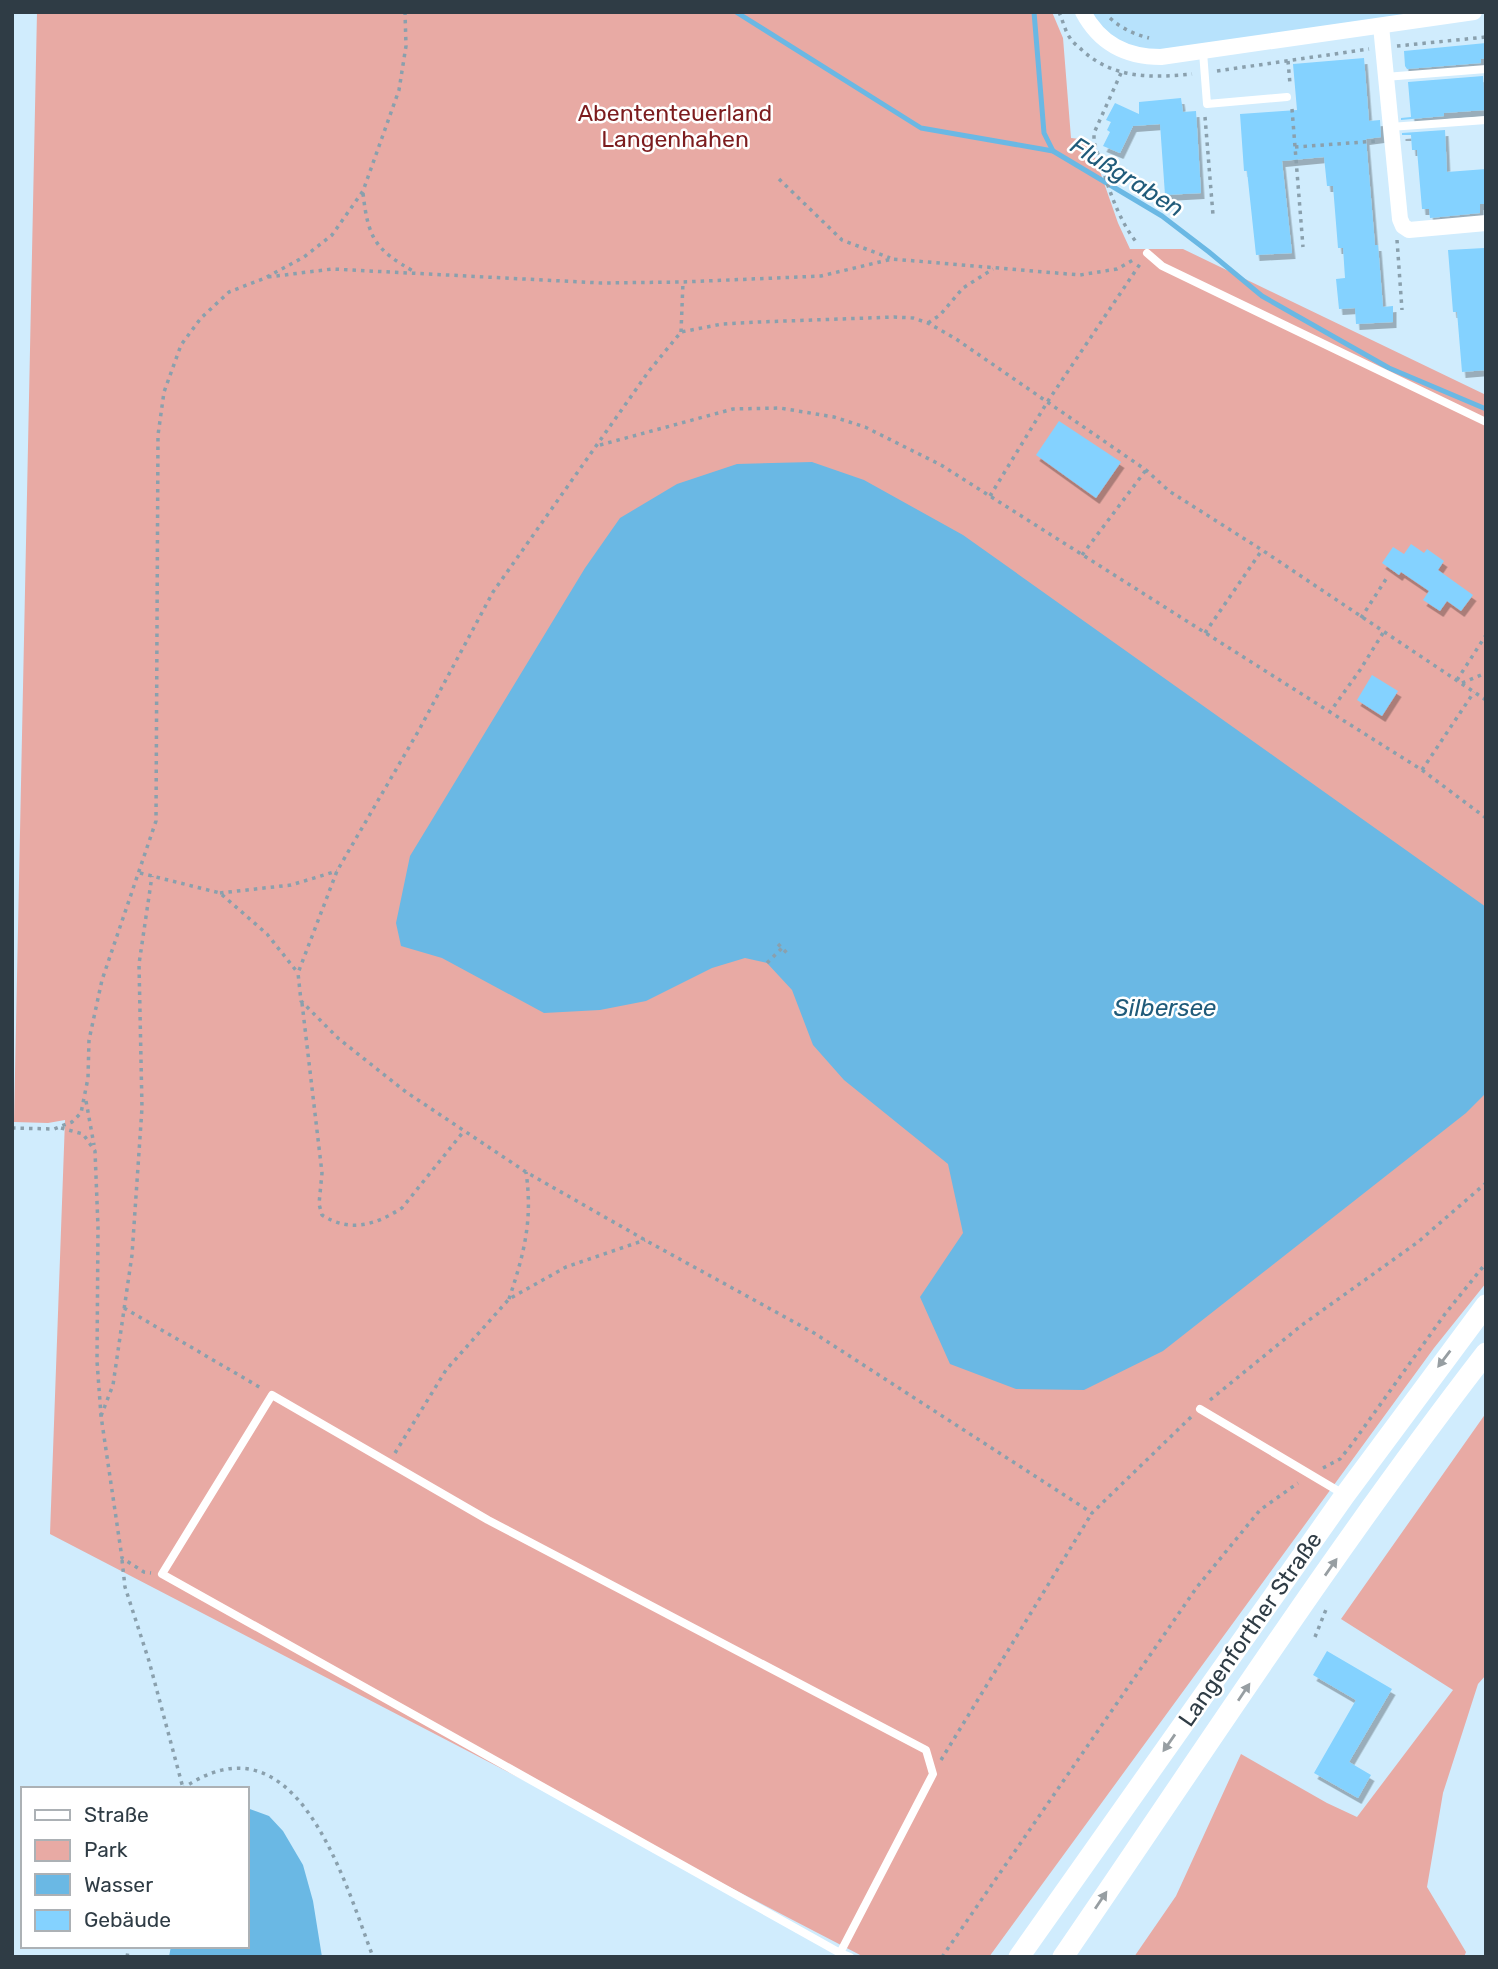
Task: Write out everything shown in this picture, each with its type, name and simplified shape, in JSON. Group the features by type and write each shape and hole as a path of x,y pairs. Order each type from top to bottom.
{"main road":[{"name":"Langenforther Straße","path":"1018,1957 1345,1495 1486,1305"},
{"name":"Langenforther Straße","path":"1063,1957 1291,1623 1486,1353"}],"street":[{"path":"1083,12 1095,32 1113,47 1127,54 1143,57 1203,52 1474,12"},
{"path":"1381,26 1400,219 1403,226 1409,230 1486,223"}],"lane":[{"path":"1203,52 1207,104 1289,97"},
{"path":"1385,77 1486,69"},
{"path":"1391,133 1486,120"},
{"path":"1147,253 1162,266 1486,422"},
{"path":"840,1953 933,1774 926,1750 488,1520 272,1395 162,1574 840,1953 850,1957"},
{"path":"1199,1409 1345,1495"}],"path":[{"path":"182,1787 149,1661 125,1587 101,1416 97,1361 98,1227 95,1151 86,1099 89,1040 102,980 156,821 158,435 163,392 181,345 201,318 229,292 265,278 304,257 331,235 363,191 399,90 406,46 405,12"},
{"path":"1059,12 1070,39 1092,60 1121,73 1145,77 1204,73 1383,47 1486,37"},
{"path":"1103,12 1127,30 1155,39"},
{"path":"1288,61 1290,88"},
{"path":"1121,73 1094,133 1094,142 1119,212 1131,236 1147,253"},
{"path":"1289,97 1303,247"},
{"path":"1207,104 1205,117 1213,215"},
{"path":"1295,147 1391,133"},
{"path":"779,179 842,240 892,259 1080,275 1117,269 1147,253"},
{"path":"363,191 366,219 374,241 390,258 416,272"},
{"path":"1402,310 1397,237 1403,226"},
{"path":"990,496 1048,401 1147,253"},
{"path":"265,278 332,269 601,283 683,282 821,276 892,259"},
{"path":"928,323 940,315 963,288 994,268"},
{"path":"464,1130 402,1208 393,1214 350,1227 336,1224 322,1215 319,1204 322,1172 298,973 337,871 419,730 493,592 649,371 681,332 683,282"},
{"path":"681,332 734,323 894,317 913,318 928,323 1048,401 1146,470 1169,491 1486,700"},
{"path":"598,446 733,409 780,408 834,417 865,427 942,465 1422,770 1486,818"},
{"path":"1082,555 1146,470"},
{"path":"1205,633 1262,550"},
{"path":"1361,618 1388,576"},
{"path":"1330,712 1383,633"},
{"path":"1459,682 1486,635"},
{"path":"1459,682 1486,673"},
{"path":"1422,770 1474,692"},
{"path":"140,873 220,893 291,886 337,871"},
{"path":"101,1416 113,1385 132,1255 142,1108 139,964 152,876"},
{"path":"220,893 267,934 298,973"},
{"path":"778,944 787,953"},
{"path":"767,963 782,948"},
{"path":"301,1001 339,1039 406,1092 526,1172 825,1339 1092,1513"},
{"path":"59,1128 72,1122 81,1113 86,1099"},
{"path":"12,1128 59,1128 83,1134 95,1151"},
{"path":"509,1299 525,1248 530,1200 526,1172"},
{"path":"933,1774 1092,1513 1199,1409 1302,1325 1418,1242 1486,1183"},
{"path":"389,1462 446,1370 509,1299 566,1267 645,1240"},
{"path":"942,1957 1197,1587 1260,1510 1281,1494 1340,1459 1445,1314 1486,1263"},
{"path":"124,1308 272,1395"},
{"path":"122,1559 144,1572 162,1574"},
{"path":"184,1787 210,1772 230,1768 250,1769 287,1788 307,1808 336,1858 373,1957"}],"shaded area":[{"path":"1083,12 1474,12 1127,54"}],"green space":[{"name":"Abententeuerland Langenhahen","path":"37,12 1052,12 1063,38 1071,138 1089,140 1130,249 1183,249 1486,395 1486,1283 1434,1348 989,1957 864,1957 50,1534 65,1120 48,1123 14,1122"},
{"path":"1486,1413 1486,1675 1478,1684 1443,1793 1427,1887 1466,1952 1464,1957 1134,1957 1176,1896 1241,1754 1357,1817 1453,1690 1341,1619"}],"water":[{"name":"Silbersee","path":"812,462 864,480 963,535 1486,907 1486,1093 1466,1113 1163,1351 1084,1390 1016,1389 950,1364 920,1297 963,1233 948,1164 844,1080 813,1045 792,990 767,963 745,958 712,968 646,1001 600,1010 544,1013 442,958 401,946 396,923 410,856 585,568 620,518 677,484 737,464"},
{"path":"248,1808 269,1816 283,1831 303,1865 313,1901 322,1957 169,1957 171,1948 248,1948"}],"building":[{"path":"1486,43 1486,58 1481,59 1481,63 1407,69 1405,66 1404,51"},
{"path":"1364,58 1369,121 1380,120 1381,137 1366,139 1375,245 1378,245 1383,307 1393,306 1393,322 1356,324 1355,308 1339,309 1336,279 1345,278 1343,248 1338,248 1333,186 1327,186 1324,157 1282,161 1292,253 1256,255 1247,171 1244,171 1240,114 1297,110 1293,64"},
{"path":"1483,76 1485,110 1401,120 1411,117 1408,82"},
{"path":"1181,98 1183,112 1196,111 1201,193 1165,195 1160,124 1133,126 1120,153 1103,146 1110,132 1107,130 1111,122 1106,120 1115,103 1139,114 1139,102"},
{"path":"1445,130 1447,172 1486,169 1486,204 1480,204 1480,213 1430,218 1429,209 1422,209 1417,150 1412,150 1411,135 1402,133"},
{"path":"1484,248 1486,370 1462,372 1457,312 1453,312 1448,250"},
{"path":"1059,421 1121,462 1096,498 1036,455"},
{"path":"1411,544 1424,553 1427,549 1444,561 1438,570 1473,595 1461,611 1447,601 1440,611 1423,600 1429,591 1382,563 1393,547 1404,554"},
{"path":"1372,675 1398,691 1382,716 1357,700"},
{"path":"1327,1651 1392,1689 1349,1762 1371,1775 1358,1798 1314,1773 1356,1700 1313,1675"}],"waterway":[{"name":"Flußgraben","path":"736,12 921,128 1053,151 1162,216 1262,296 1389,368 1486,409"},
{"path":"1034,12 1044,133 1053,151"}]}
